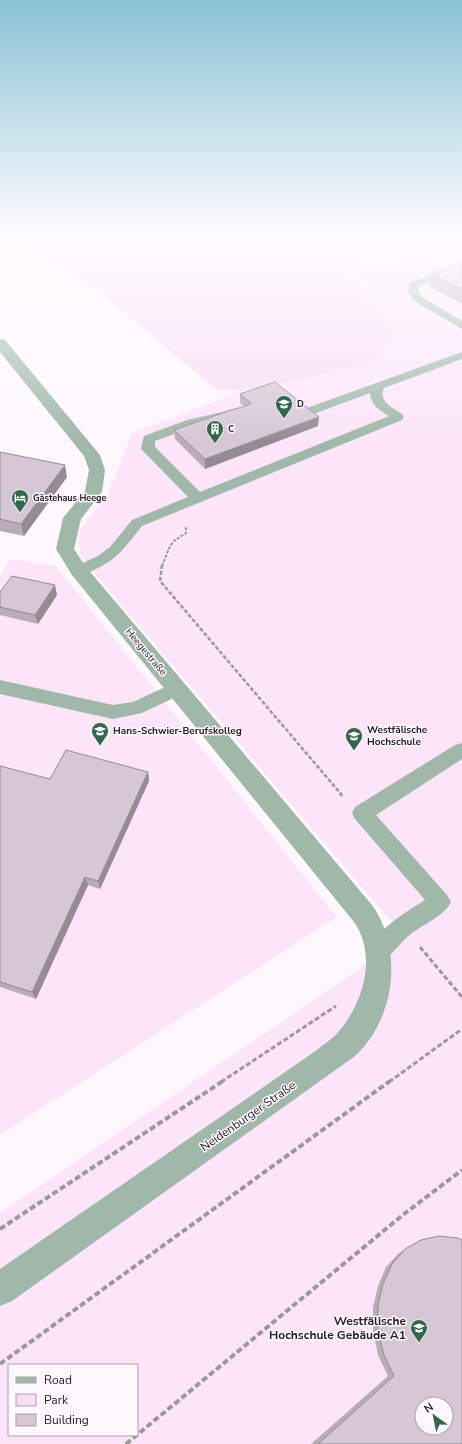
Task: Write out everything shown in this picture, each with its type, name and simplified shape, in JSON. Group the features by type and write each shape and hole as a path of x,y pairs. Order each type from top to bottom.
{"street":[{"name":"Heegestraße","path":"0,343 92,455 97,470 93,492 72,518 65,549 79,571 351,898 369,923 379,951"},
{"name":"Neidenburger Straße","path":"0,1289 327,1060 350,1041 369,1013 379,981 379,951"}],"lane":[{"path":"432,307 462,326"},
{"path":"311,411 462,355"},
{"path":"79,571 103,560 115,550 137,522 398,417 380,403 376,397 375,392 379,386"},
{"path":"198,498 148,448 149,439 172,429 207,418 242,411"},
{"path":"0,687 113,712 136,708 176,689"},
{"path":"379,951 403,927 440,902 362,813 462,750"}],"path":[{"path":"175,508 184,516 186,534 173,542 160,571 160,581 342,796 362,813"},
{"path":"403,927 462,997"},
{"path":"0,1229 329,1010 379,981"},
{"path":"0,1364 462,1029"},
{"path":"138,1434 404,1214 462,1170"},
{"path":"126,1444 136,1436"}],"shaded area":[{"name":"Westfälische Hochschule","path":"372,307 462,307 462,1444 0,1444 0,1213 405,938 87,565 80,553 78,535 87,520 108,495 132,433 241,391 362,367 403,341"},
{"name":"Hans-Schwier-Berufskolleg","path":"10,559 56,566 337,917 0,1135 0,576"}],"green space":[{"path":"118,307 372,307 403,340 362,367 241,391 217,390"}],"building":[{"path":"275,382 319,417 205,459 174,430 246,406 251,403 240,394"},
{"path":"0,452 65,465 21,524 0,519"},
{"path":"12,576 55,585 35,615 0,607 0,592"},
{"path":"66,750 148,772 98,881 85,877 32,992 0,982 0,766 50,779"},
{"name":"Westfälische Hochschule Gebäude A1","path":"439,1236 458,1238 462,1240 462,1444 318,1444 394,1376 384,1355 378,1330 378,1305 383,1284 392,1264 405,1249 421,1240"}],"place":[{"name":"D","path":"284,419"},
{"name":"C","path":"215,444"},
{"name":"Gästehaus Heege","path":"20,513"},
{"name":"Hans-Schwier-Berufskolleg","path":"100,746"},
{"name":"Westfälische Hochschule","path":"354,751"},
{"name":"Westfälische Hochschule Gebäude A1","path":"419,1343"}]}
